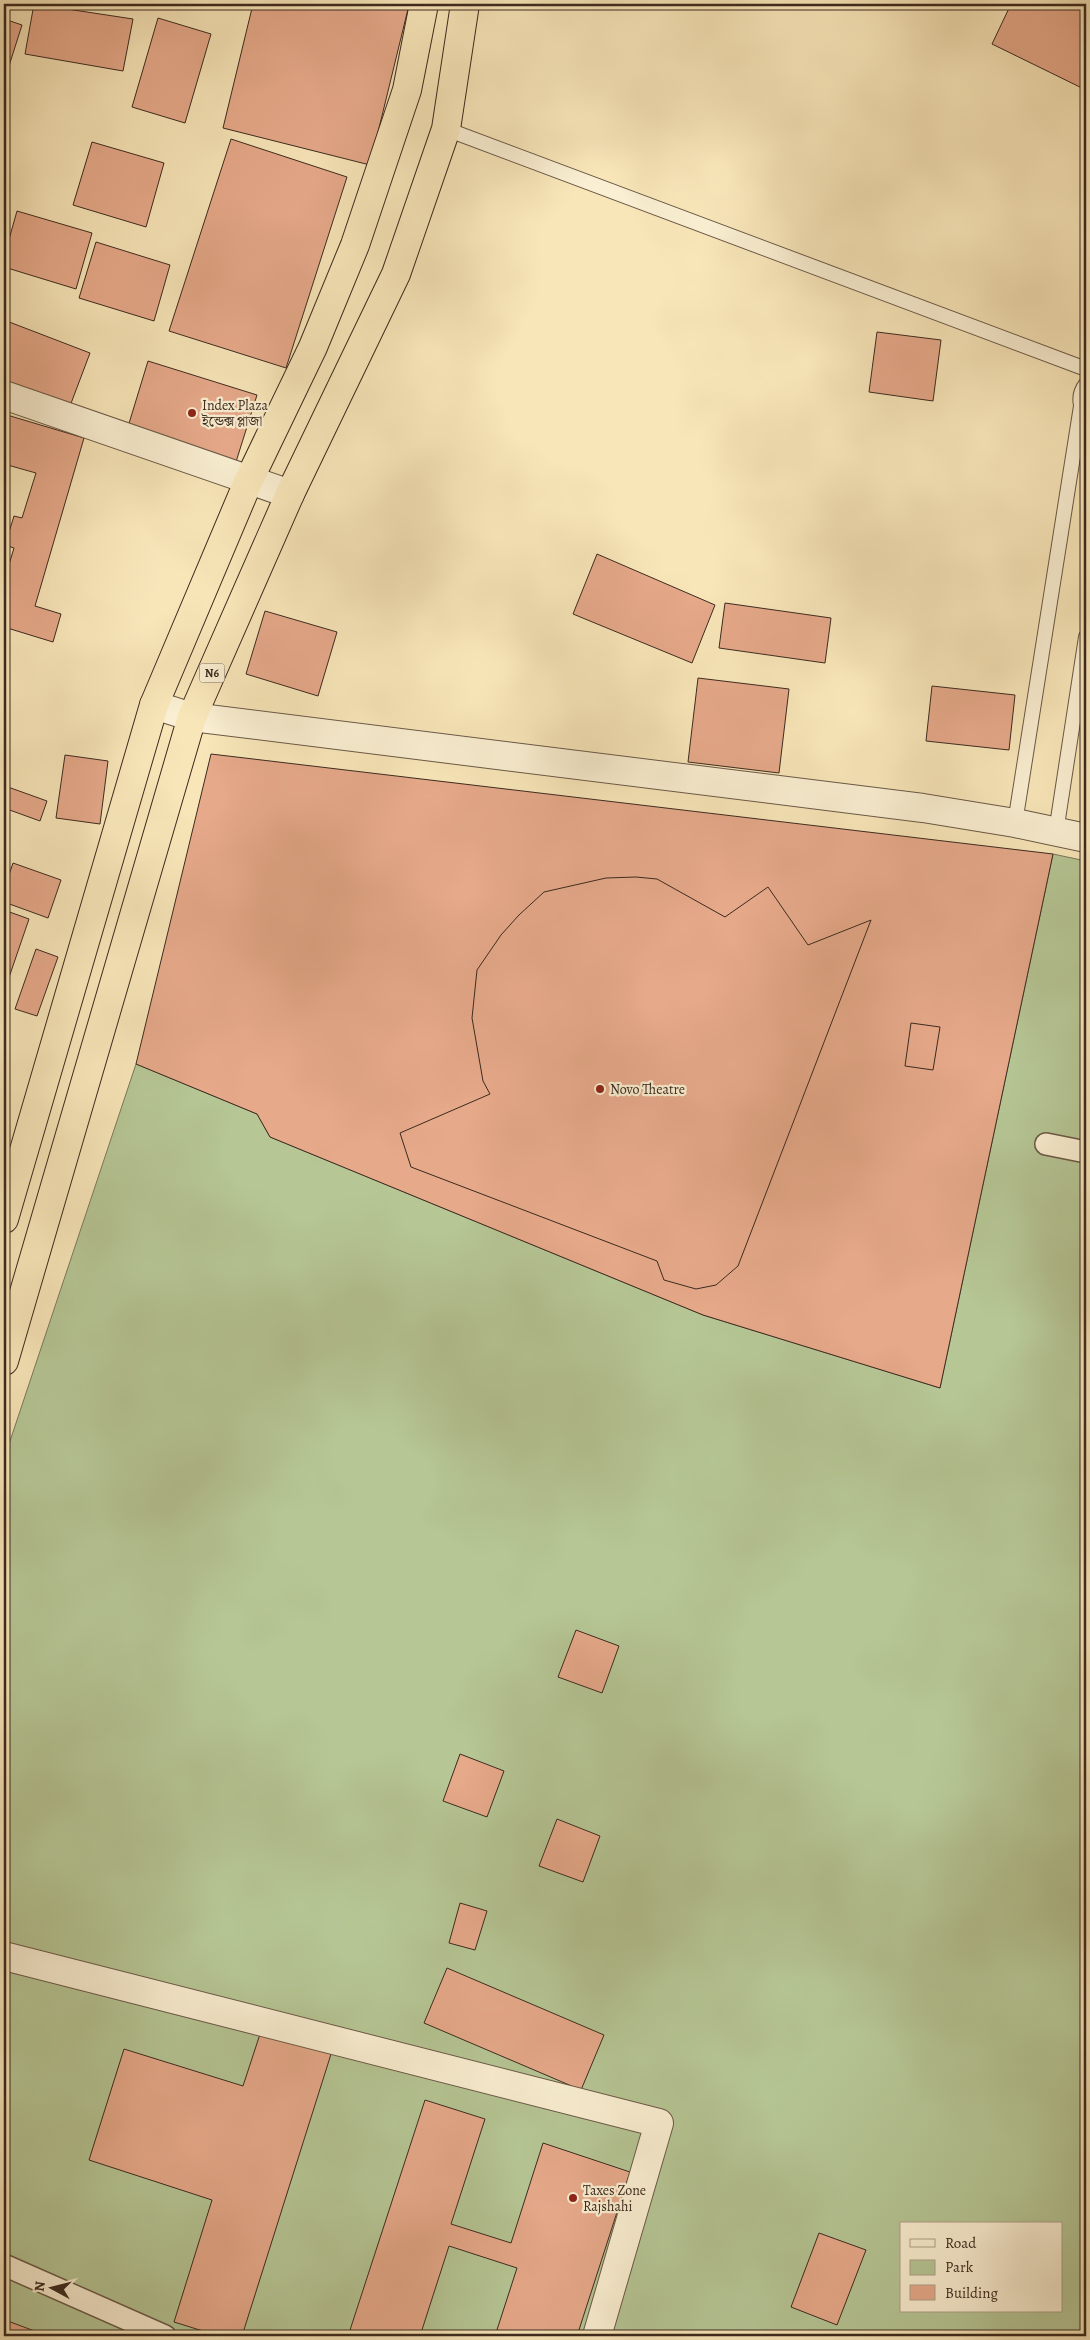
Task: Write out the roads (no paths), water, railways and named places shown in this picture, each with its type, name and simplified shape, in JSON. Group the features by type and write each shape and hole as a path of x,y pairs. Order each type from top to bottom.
{"highway":[{"path":"4,1219 154,705 249,480 313,347 355,245 407,90 424,4"},
{"name":"N6","path":"4,1361 9,1325 192,717 290,494 396,274 446,129 465,4"}],"street":[{"path":"4,395 290,494"},
{"path":"154,705 192,717 923,808 1015,823 1086,838"},
{"path":"1046,1144 1086,1152"},
{"path":"4,1956 659,2123 597,2336"},
{"path":"4,2265 165,2336"}],"lane":[{"path":"446,129 1086,369"},
{"path":"1015,823 1084,411 1080,396 1086,384"},
{"path":"1056,832 1086,637"}],"place":[{"name":"Index Plaza ইন্ডেক্স প্লাজা","path":"192,413"},
{"name":"Novo Theatre","path":"600,1089"},
{"name":"Taxes Zone Rajshahi","path":"573,2198"}]}
